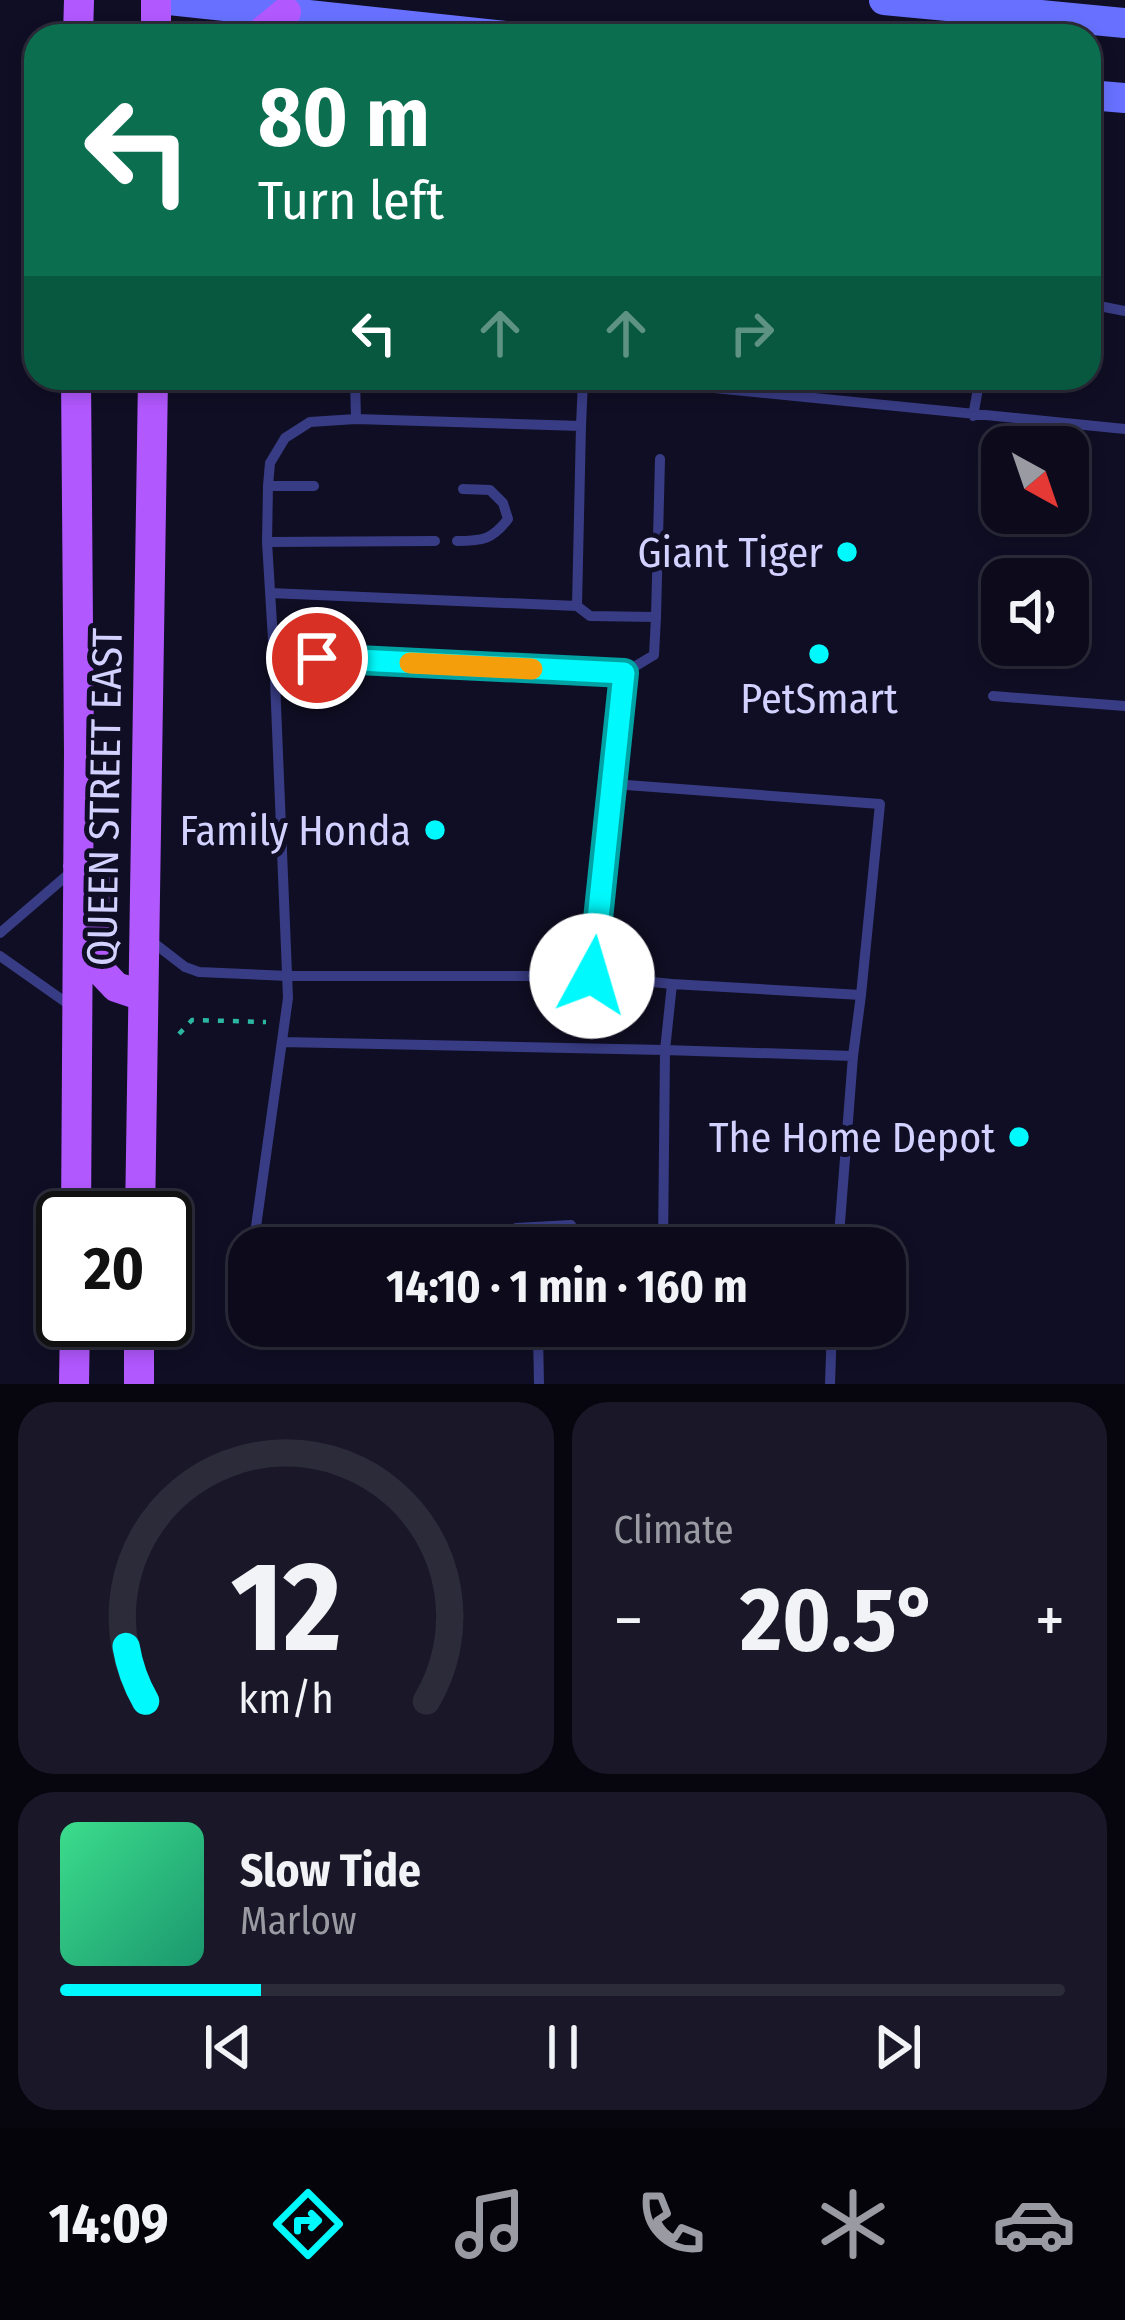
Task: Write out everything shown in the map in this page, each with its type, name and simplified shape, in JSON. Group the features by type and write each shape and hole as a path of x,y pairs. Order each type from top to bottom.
{"main road":[{"path":"169,0 396,24"},
{"path":"884,0 1125,22"},
{"path":"272,24 286,12"},
{"name":"QUEEN STREET EAST","path":"76,390 76,1191"},
{"name":"QUEEN STREET EAST","path":"140,1191 153,390"},
{"path":"78,866 99,888 100,970 116,987 143,995"},
{"path":"74,1384 75,1347"},
{"path":"139,1347 139,1384"}],"lane":[{"path":"355,390 356,418"},
{"path":"577,606 583,390"},
{"path":"775,390 1125,430"},
{"path":"973,416 978,390"},
{"path":"257,1227 289,998 267,542 270,463 285,438 310,422 356,418 581,426"},
{"path":"274,656 624,673 654,656 660,459"},
{"path":"268,486 314,486"},
{"path":"457,541 479,541 498,532 508,519 503,502 490,490 463,489"},
{"path":"267,542 435,541"},
{"path":"270,593 577,606 590,616 656,617"},
{"path":"592,976 624,673"},
{"path":"994,696 1125,706"},
{"path":"613,784 880,804 840,1227"},
{"path":"0,933 78,866"},
{"path":"143,934 185,968 199,972 592,976 861,994"},
{"path":"0,956 77,1011"},
{"path":"663,1227 665,1050 672,984"},
{"path":"282,1042 853,1056"},
{"path":"534,1227 571,1227"},
{"path":"538,1347 539,1384"},
{"path":"830,1347 830,1384"}],"path":[{"path":"179,1034 192,1020 266,1022"}],"slow traffic":[{"path":"410,663 532,669"}],"place":[{"name":"Giant Tiger","path":"847,552"},
{"name":"PetSmart","path":"819,654"},
{"name":"Family Honda","path":"435,830"},
{"name":"The Home Depot","path":"1019,1137"}],"route":[{"path":"317,658 624,673 592,976"}]}
